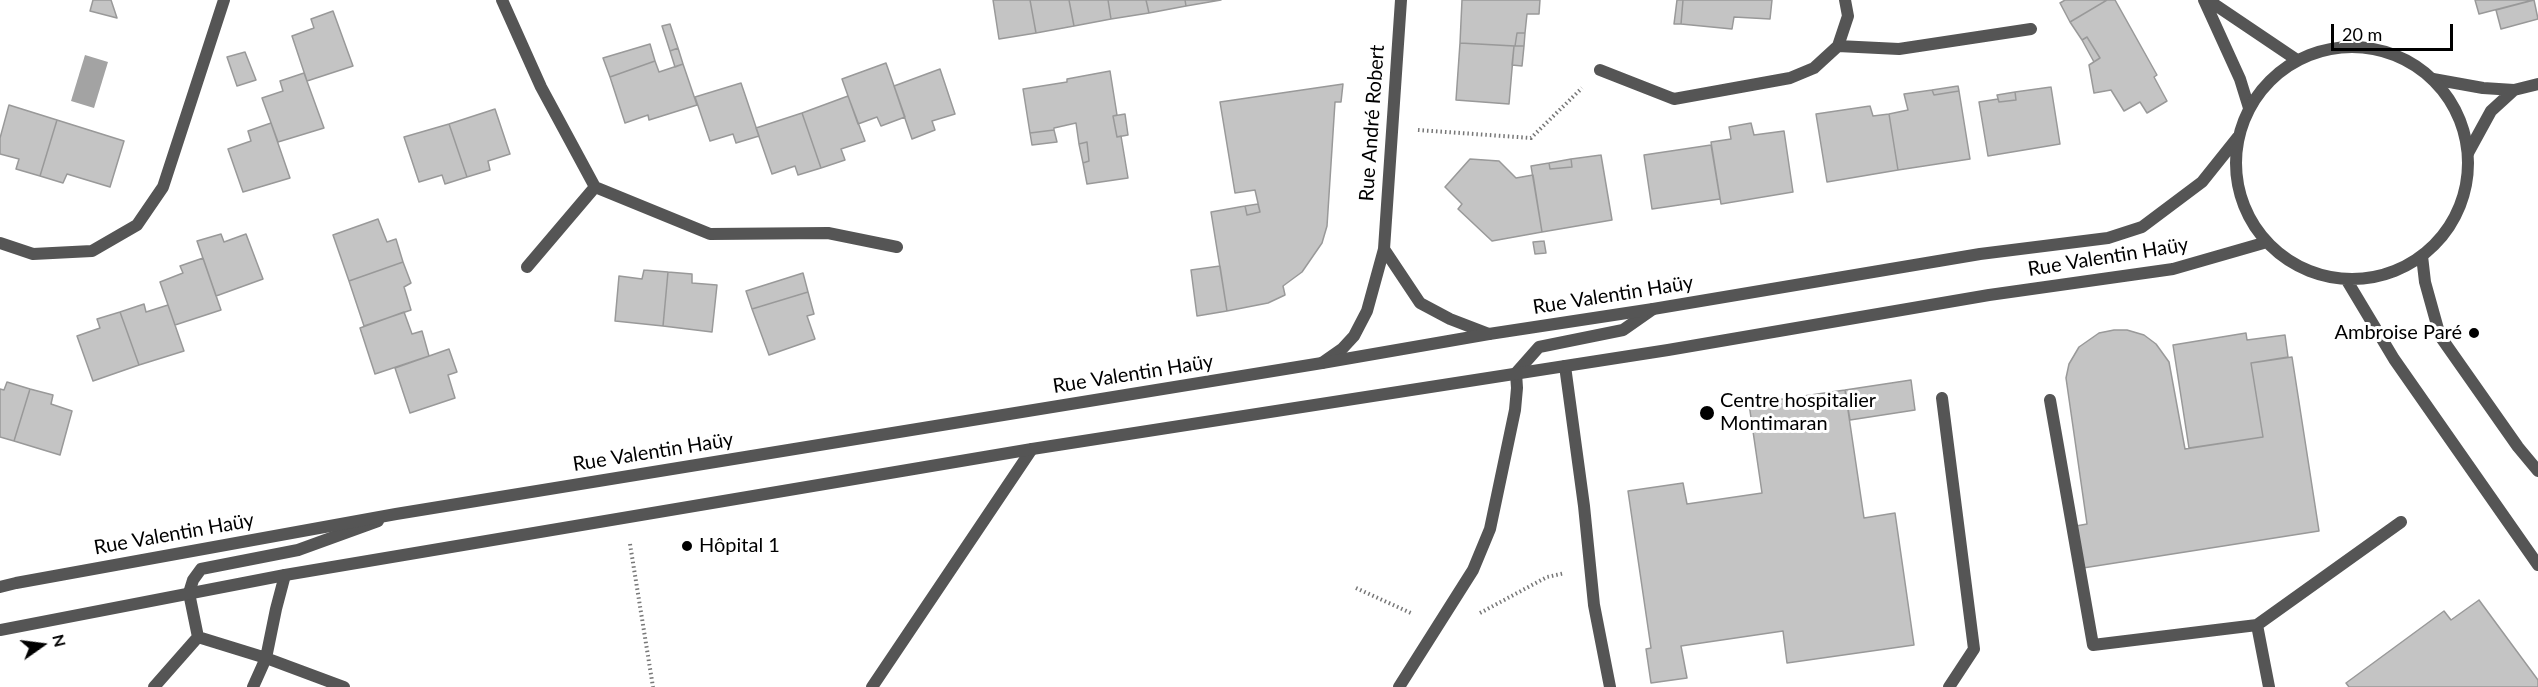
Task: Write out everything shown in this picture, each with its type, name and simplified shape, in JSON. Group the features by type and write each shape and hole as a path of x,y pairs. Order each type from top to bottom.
{"street":[{"path":"0,243 33,254 92,251 137,225 163,187 224,0"},
{"path":"502,0 541,87 595,188 710,234 828,232 897,247"},
{"name":"Rue André Robert","path":"1322,363 1342,349 1354,336 1367,311 1384,249 1390,128 1401,0"},
{"path":"1600,70 1674,99 1791,78 1814,68 1838,46 1848,16 1845,0"},
{"path":"2206,0 2297,60"},
{"path":"2206,0 2240,79 2249,108"},
{"path":"1838,46 1899,49 2031,29"},
{"path":"2332,48 2368,48 2403,58 2433,79 2450,101 2462,126 2468,153 2467,175 2463,198 2446,231 2422,256 2401,268 2375,277 2346,279 2324,276 2304,269 2284,257 2267,242 2246,211 2236,175 2238,137 2249,108 2270,80 2297,60 2332,48"},
{"path":"2433,79 2483,88 2514,90 2538,84"},
{"path":"2468,153 2492,111 2514,90"},
{"name":"Rue Valentin Haüy","path":"0,587 396,514 1969,256 2108,238 2142,227 2202,182 2238,137"},
{"path":"527,267 595,188"},
{"name":"Rue Valentin Haüy","path":"0,630 285,576 1032,449 1565,366 1989,295 2173,269 2267,242"},
{"path":"1384,249 1420,303 1450,320 1489,334"},
{"path":"2422,256 2425,282 2440,336 2518,447 2538,471"},
{"path":"2346,279 2394,359 2538,566"},
{"path":"1399,687 1473,570 1490,529 1515,410 1516,373 1539,347 1623,330 1653,309"},
{"path":"1565,366 1584,506 1594,605 1610,687"},
{"path":"1942,398 1974,649 1949,687"},
{"path":"2050,400 2093,645 2257,625 2401,522"},
{"path":"872,687 1032,449"},
{"path":"198,637 189,593 201,569 298,550 396,514"},
{"path":"253,687 266,658 285,576"},
{"path":"2257,625 2269,687"},
{"path":"198,637 266,658 344,687"},
{"path":"154,687 198,637"}],"path":[{"path":"1390,128 1531,138 1600,70"},
{"path":"625,517 653,687"}],"shaded area":[{"path":"85,55 108,62 94,108 71,101"}],"building":[{"path":"93,0 111,0 117,18 90,11"},
{"path":"993,0 1030,0 1036,33 999,39"},
{"path":"1030,0 1069,0 1074,26 1036,33"},
{"path":"1069,0 1108,0 1111,19 1074,26"},
{"path":"1108,0 1146,0 1149,13 1111,19"},
{"path":"1146,0 1185,0 1186,6 1149,13"},
{"path":"1185,0 1221,0 1186,6"},
{"path":"1462,0 1540,0 1539,14 1527,14 1525,33 1517,33 1515,46 1460,43"},
{"path":"1677,0 1683,0 1681,24 1674,24"},
{"path":"1683,0 1772,0 1770,19 1734,17 1732,29 1681,24"},
{"path":"2065,0 2107,0 2070,22 2060,3"},
{"path":"2107,0 2115,0 2157,75 2154,77 2167,101 2147,113 2140,102 2124,111 2111,90 2094,93 2089,65 2100,58 2087,37 2082,40 2070,22"},
{"path":"2475,0 2533,0 2479,14"},
{"path":"2534,0 2538,19 2501,29 2496,10"},
{"path":"333,11 353,66 307,81 292,36 314,28 311,19"},
{"path":"670,24 678,48 670,51 662,26"},
{"path":"1517,33 1525,33 1524,46 1515,46"},
{"path":"2087,37 2100,58 2094,62 2082,40"},
{"path":"1460,43 1514,46 1509,104 1456,100"},
{"path":"650,44 655,61 610,77 603,58"},
{"path":"1514,46 1524,46 1522,66 1512,65"},
{"path":"678,48 683,64 675,67 670,51"},
{"path":"245,52 256,80 237,86 227,57"},
{"path":"655,61 659,72 683,64 697,105 649,120 648,115 625,123 610,77"},
{"path":"886,63 905,117 881,126 877,117 858,124 842,79"},
{"path":"940,69 955,114 932,121 935,130 912,139 894,86"},
{"path":"1110,71 1117,115 1113,116 1117,137 1121,136 1128,178 1087,184 1083,163 1089,161 1087,142 1079,144 1076,123 1054,128 1054,130 1030,133 1023,89 1067,82 1067,79"},
{"path":"304,73 324,128 278,142 262,98 283,91 280,81"},
{"path":"741,83 759,136 736,143 733,134 710,141 695,97"},
{"path":"1343,84 1341,102 1335,102 1327,226 1322,243 1302,272 1283,286 1285,295 1268,303 1227,311 1211,212 1245,206 1247,215 1260,212 1255,190 1235,193 1220,102"},
{"path":"1958,86 1959,91 1934,95 1932,90"},
{"path":"2051,87 2060,144 1988,156 1979,102 1998,99 1999,102 2016,100 2015,92"},
{"path":"1932,90 1934,95 1959,91 1970,159 1898,170 1889,114 1908,110 1904,94"},
{"path":"2015,92 2016,100 1999,102 1997,95"},
{"path":"848,96 865,141 841,149 845,160 821,168 802,113"},
{"path":"9,105 57,120 40,176 16,169 19,159 0,154 0,138"},
{"path":"1870,106 1873,116 1889,114 1898,170 1827,182 1816,114"},
{"path":"495,109 510,154 488,161 490,170 467,177 449,124"},
{"path":"802,113 821,168 798,175 795,166 772,174 756,128"},
{"path":"1125,114 1128,135 1117,137 1113,116"},
{"path":"57,120 124,141 110,187 67,174 63,183 40,176"},
{"path":"271,123 290,178 243,192 228,149 251,141 248,131"},
{"path":"1751,123 1754,135 1784,131 1793,192 1721,204 1711,142 1731,139 1729,127"},
{"path":"449,124 467,177 445,184 442,175 419,182 404,137"},
{"path":"1054,130 1057,142 1032,145 1030,133"},
{"path":"1087,142 1089,161 1083,163 1079,144"},
{"path":"1711,145 1720,199 1652,209 1644,155"},
{"path":"1601,155 1612,220 1542,232 1531,166 1549,163 1550,169 1572,167 1571,159"},
{"path":"1470,159 1499,161 1516,178 1533,175 1542,232 1492,241 1458,209 1462,204 1445,187"},
{"path":"1571,159 1572,167 1550,169 1549,163"},
{"path":"1258,204 1260,212 1247,215 1245,206"},
{"path":"378,219 387,242 396,239 403,262 349,281 333,235"},
{"path":"221,234 224,242 246,234 263,279 216,296 197,241"},
{"path":"1544,241 1546,253 1535,254 1533,242"},
{"path":"203,258 221,310 175,325 160,282 183,273 180,266"},
{"path":"403,262 411,283 404,287 411,310 364,326 349,281"},
{"path":"1220,266 1227,311 1197,316 1191,270"},
{"path":"644,270 668,272 663,326 615,321 619,276 642,279"},
{"path":"668,272 692,274 692,283 717,285 712,332 663,326"},
{"path":"803,273 808,292 752,309 746,291"},
{"path":"808,292 814,314 807,316 815,339 769,355 752,309"},
{"path":"144,304 146,312 168,305 184,351 139,365 120,312"},
{"path":"120,312 139,365 93,381 77,336 100,328 97,319"},
{"path":"404,312 412,334 422,331 429,356 375,374 360,328"},
{"path":"2127,330 2144,335 2156,344 2169,362 2185,449 2263,437 2251,363 2292,357 2319,531 2083,568 2076,526 2087,524 2066,378 2069,364 2079,347 2099,333"},
{"path":"2246,333 2247,340 2285,335 2288,357 2251,363 2263,437 2189,448 2173,345"},
{"path":"449,349 457,372 448,375 455,398 410,413 395,368"},
{"path":"1911,380 1915,410 1850,420 1845,390"},
{"path":"7,382 30,389 14,441 0,437 0,389 4,390"},
{"path":"30,389 53,395 51,404 72,411 60,455 14,441"},
{"path":"1845,390 1864,518 1895,513 1914,645 1787,663 1783,631 1681,646 1687,678 1651,683 1646,649 1651,648 1628,491 1683,483 1687,504 1762,493 1749,404"},
{"path":"2479,600 2538,680 2538,687 2349,687 2346,683 2444,611 2451,620"}],"place":[{"name":"Ambroise Paré","path":"2474,333"},
{"name":"Centre hospitalier Montimaran","path":"1707,413"},
{"name":"Hôpital 1","path":"687,546"}]}
